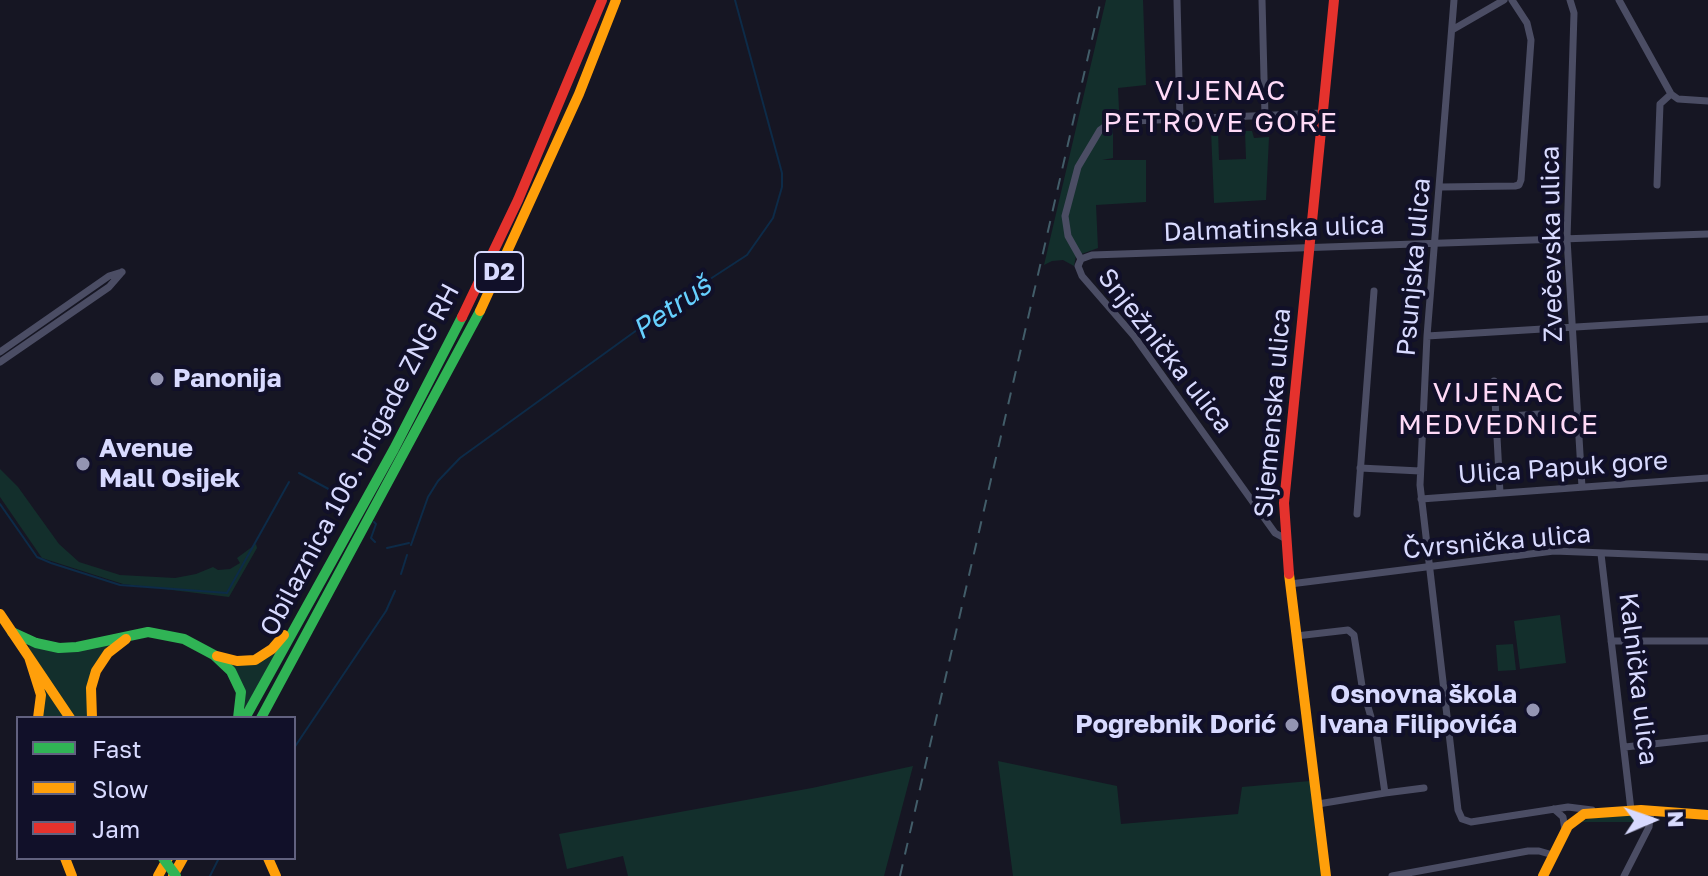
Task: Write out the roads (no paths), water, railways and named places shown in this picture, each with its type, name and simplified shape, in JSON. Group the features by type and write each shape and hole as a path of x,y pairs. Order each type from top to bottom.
{"main road":[{"name":"Obilaznica 106. brigade ZNG RH","path":"246,716 407,424 475,293 542,146 602,0"},
{"name":"Obilaznica 106. brigade ZNG RH","path":"262,716 502,267 579,94 616,0"},
{"name":"Sljemenska ulica","path":"1326,876 1290,584 1284,503 1334,0"},
{"path":"12,632 36,643 59,648 148,632 172,635 214,655 237,661 255,660 265,655 306,609"},
{"path":"0,614 69,716"},
{"path":"92,716 91,688 96,671 108,653 129,637"},
{"path":"214,655 231,671 239,684 242,700 238,716"},
{"path":"29,657 41,695 38,716"},
{"path":"1543,876 1565,831 1577,817 1631,810 1707,814"}],"street":[{"path":"1177,0 1180,119"},
{"path":"1262,0 1265,116"},
{"name":"Psunjska ulica","path":"1454,0 1427,336 1420,471 1458,810 1464,821 1471,822 1554,809"},
{"path":"1452,30 1504,0"},
{"path":"1441,187 1515,186 1521,180 1531,40 1527,23 1512,0"},
{"name":"Zvečevska ulica","path":"1570,0 1574,13 1567,239 1582,487"},
{"path":"1619,0 1671,94 1678,99 1708,101"},
{"path":"1657,185 1660,104 1671,94"},
{"path":"1081,259 1068,236 1065,216 1078,167 1100,130 1111,122 1323,113"},
{"name":"Dalmatinska ulica","path":"1081,259 1092,255 1708,234"},
{"name":"Snježnička ulica","path":"1081,259 1078,266 1082,276 1134,336 1275,533 1286,539"},
{"path":"0,352 109,276 122,272 109,287 0,362"},
{"path":"1357,514 1374,291"},
{"path":"1427,336 1708,319"},
{"path":"1494,381 1500,493"},
{"path":"1496,417 1539,414"},
{"path":"1360,468 1420,471"},
{"name":"Ulica Papuk gore","path":"1421,499 1708,478"},
{"name":"Čvrsnička ulica","path":"1290,584 1554,551 1708,557"},
{"name":"Kalnička ulica","path":"1601,554 1631,810"},
{"path":"1296,636 1348,630 1354,635 1362,686 1377,738 1385,793"},
{"path":"1611,641 1708,641"},
{"path":"1625,747 1708,738"},
{"path":"1318,804 1424,788"},
{"path":"1554,809 1572,807 1598,812"},
{"path":"1554,809 1563,817 1565,831"},
{"path":"1624,876 1649,827 1651,810"},
{"path":"1392,876 1528,851 1553,855"}],"waterway":[{"name":"Petruš","path":"411,545 428,497 438,481 460,458 684,296 747,255 773,218 782,187 782,173 735,0"},
{"path":"299,473 346,502"},
{"path":"0,504 37,557 51,563 120,585 227,593 289,482"},
{"path":"374,522 371,538 375,542"},
{"path":"387,548 409,543"},
{"name":"Petruš","path":"401,574 407,555"},
{"name":"Petruš","path":"296,745 386,611 395,591"},
{"name":"Petruš","path":"210,876 218,860"}],"railway":[{"path":"900,876 1101,0"}],"place":[{"name":"Panonija","path":"157,379"},
{"name":"Avenue Mall Osijek","path":"83,464"},
{"name":"Osnovna škola Ivana Filipovića","path":"1533,710"},
{"name":"Pogrebnik Dorić","path":"1292,725"}],"district":[{"name":"VIJENAC PETROVE GORE","path":"1221,107"},
{"name":"VIJENAC MEDVEDNICE","path":"1499,409"}]}
